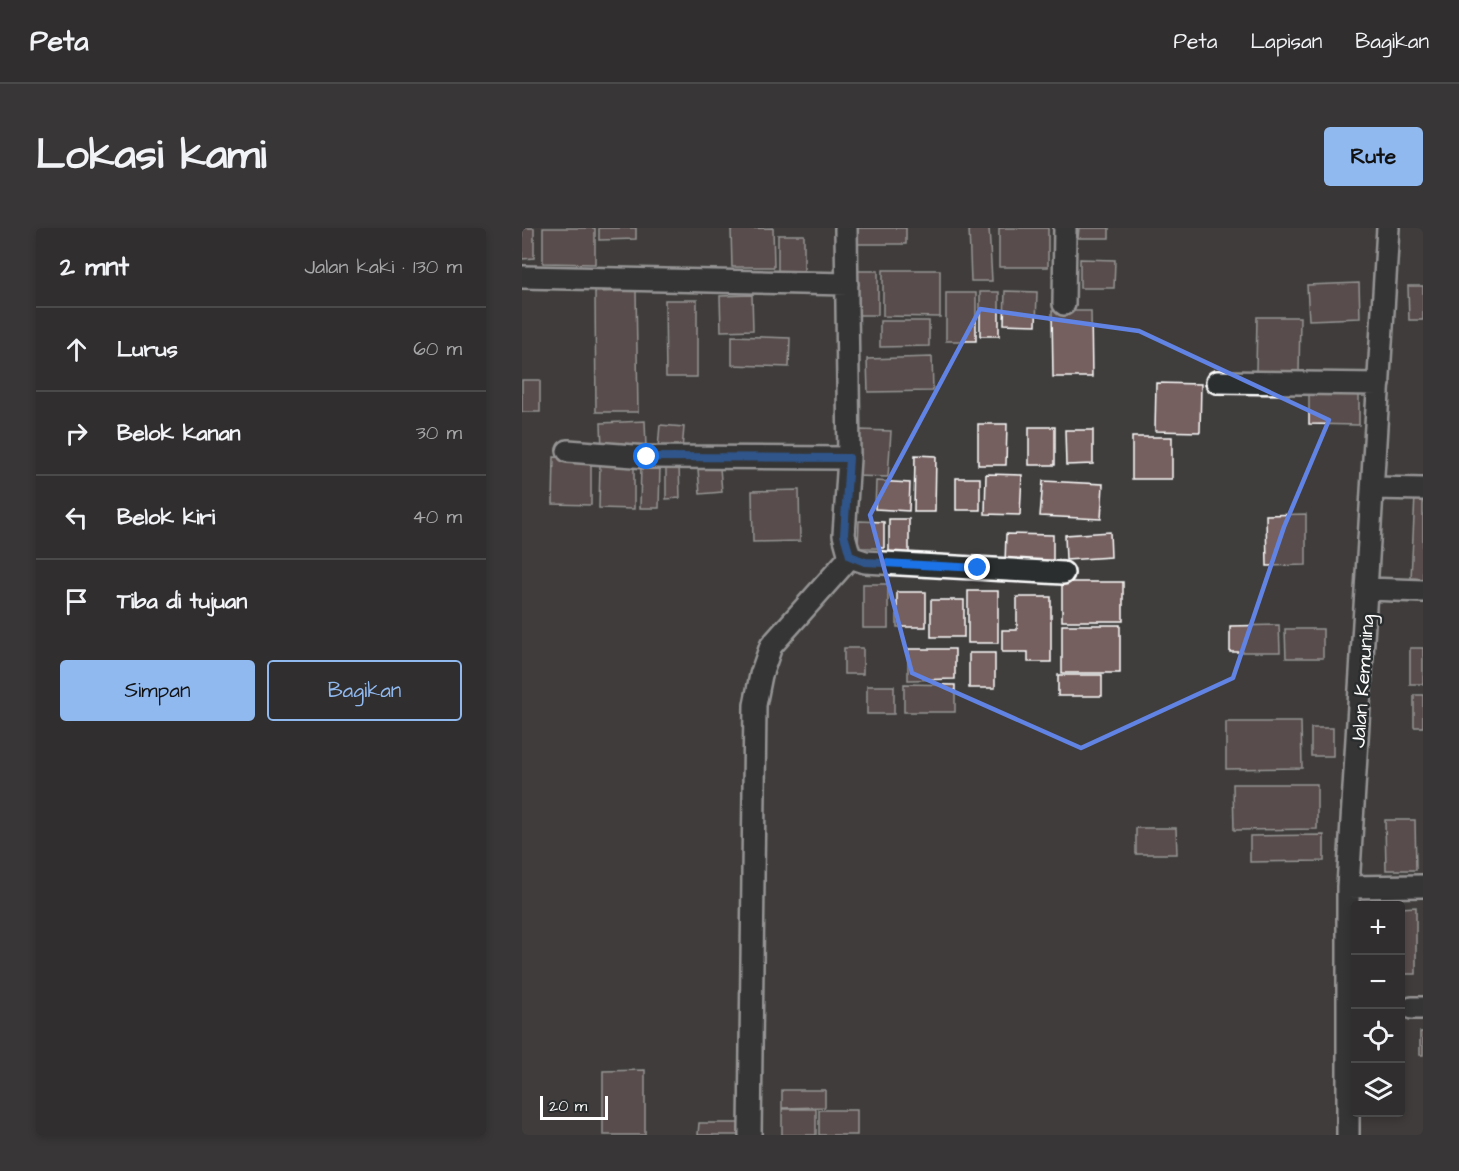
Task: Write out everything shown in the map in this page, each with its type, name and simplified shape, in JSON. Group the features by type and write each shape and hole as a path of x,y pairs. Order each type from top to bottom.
{"street":[{"path":"846,228 849,458 844,535 850,556"},
{"path":"1064,304 1065,228"},
{"name":"Jalan Kemuning","path":"1348,1135 1348,887 1368,589 1388,228"},
{"path":"522,277 847,284"},
{"path":"1217,381 1380,384"},
{"path":"568,451 647,457 849,458"},
{"path":"1374,488 1423,489"},
{"path":"850,556 865,562 1063,573"},
{"path":"750,1135 755,705 761,675 771,646 850,556"},
{"path":"1368,589 1423,591"},
{"path":"1348,887 1423,886"}],"highlighted area":[{"path":"980,309 1139,331 1329,420 1284,527 1233,678 1081,748 912,673 870,515"}],"building":[{"path":"522,228 534,228 534,258 522,259"},
{"path":"543,228 595,228 595,264 543,263"},
{"path":"599,228 636,228 636,239 599,240"},
{"path":"773,228 774,267 732,267 731,229"},
{"path":"855,228 906,228 906,244 855,244"},
{"path":"969,228 989,228 992,281 971,281"},
{"path":"999,228 1048,228 1048,267 999,267"},
{"path":"1079,228 1109,228 1109,238 1078,238"},
{"path":"778,235 804,235 804,277 778,277"},
{"path":"1080,259 1115,260 1114,288 1080,288"},
{"path":"883,270 940,270 940,317 883,316"},
{"path":"851,271 878,271 878,315 851,315"},
{"path":"1359,283 1360,318 1309,320 1307,285"},
{"path":"1408,286 1423,286 1423,320 1409,320"},
{"path":"636,291 638,412 596,412 595,292"},
{"path":"1005,291 1037,292 1036,325 1004,324"},
{"path":"980,292 999,292 999,336 980,336"},
{"path":"946,293 976,293 976,341 946,341"},
{"path":"752,295 753,330 721,331 720,296"},
{"path":"665,300 697,300 697,377 666,377"},
{"path":"1052,311 1091,311 1092,377 1053,377"},
{"path":"1257,317 1300,317 1299,372 1256,371"},
{"path":"880,321 929,321 929,346 880,347"},
{"path":"732,336 790,338 789,367 732,365"},
{"path":"932,357 933,391 868,392 867,359"},
{"path":"522,380 540,380 540,412 522,412"},
{"path":"1156,383 1201,384 1200,432 1155,431"},
{"path":"1309,388 1359,388 1359,425 1309,424"},
{"path":"645,421 646,448 602,449 601,423"},
{"path":"978,424 1007,424 1006,465 978,465"},
{"path":"660,425 684,427 682,450 658,448"},
{"path":"1029,427 1055,427 1055,465 1029,465"},
{"path":"859,430 891,431 888,477 856,476"},
{"path":"1065,430 1093,430 1093,464 1066,465"},
{"path":"1132,437 1172,437 1172,479 1132,479"},
{"path":"915,455 936,456 935,512 914,512"},
{"path":"554,457 591,458 591,505 553,504"},
{"path":"600,464 634,465 634,509 599,508"},
{"path":"641,465 660,465 659,508 640,508"},
{"path":"666,465 679,465 680,498 666,499"},
{"path":"720,468 722,492 700,494 698,469"},
{"path":"986,474 1022,475 1020,515 985,514"},
{"path":"956,478 980,478 980,510 956,510"},
{"path":"876,481 910,483 909,511 875,509"},
{"path":"1043,481 1103,484 1101,519 1040,516"},
{"path":"799,490 800,541 753,542 752,491"},
{"path":"1415,496 1423,496 1423,579 1411,578"},
{"path":"1306,514 1306,565 1267,566 1266,515"},
{"path":"889,519 909,519 909,557 889,557"},
{"path":"859,521 884,522 884,548 858,548"},
{"path":"1110,532 1111,557 1066,560 1065,535"},
{"path":"1006,534 1053,535 1053,564 1005,563"},
{"path":"1062,582 1123,582 1123,621 1062,621"},
{"path":"863,584 888,584 888,628 863,628"},
{"path":"968,591 998,591 998,643 968,643"},
{"path":"897,592 926,592 926,627 897,627"},
{"path":"1017,597 1051,597 1051,662 1028,662 1028,652 1002,652 1002,630 1017,630"},
{"path":"931,600 964,600 964,637 931,637"},
{"path":"1062,625 1120,625 1120,673 1062,673"},
{"path":"1279,625 1280,652 1230,652 1230,626"},
{"path":"1285,629 1323,629 1323,658 1286,658"},
{"path":"844,648 863,648 863,674 844,674"},
{"path":"1410,648 1423,648 1423,684 1410,684"},
{"path":"908,649 955,649 955,679 908,680"},
{"path":"969,653 995,653 995,688 969,688"},
{"path":"1058,675 1102,675 1102,696 1058,696"},
{"path":"904,684 955,685 955,712 904,712"},
{"path":"867,686 894,686 894,714 867,714"},
{"path":"1414,695 1423,695 1423,727 1414,727"},
{"path":"1226,722 1301,722 1302,768 1226,769"},
{"path":"1311,728 1333,728 1333,756 1311,756"},
{"path":"1233,784 1317,784 1317,829 1234,830"},
{"path":"1385,820 1415,820 1416,870 1386,870"},
{"path":"1136,828 1176,828 1177,854 1136,854"},
{"path":"1324,835 1324,861 1250,862 1250,836"},
{"path":"1416,907 1416,974 1405,974 1405,908"},
{"path":"1420,1032 1423,1032 1423,1055 1420,1055"},
{"path":"645,1070 645,1135 603,1135 603,1071"},
{"path":"782,1090 825,1090 825,1107 782,1108"},
{"path":"782,1109 816,1109 816,1135 782,1135"},
{"path":"819,1110 857,1110 857,1135 819,1135"},
{"path":"699,1123 741,1123 741,1135 698,1135"}],"route":[{"path":"647,457 849,458 844,535 850,556 865,562 978,568"}]}
